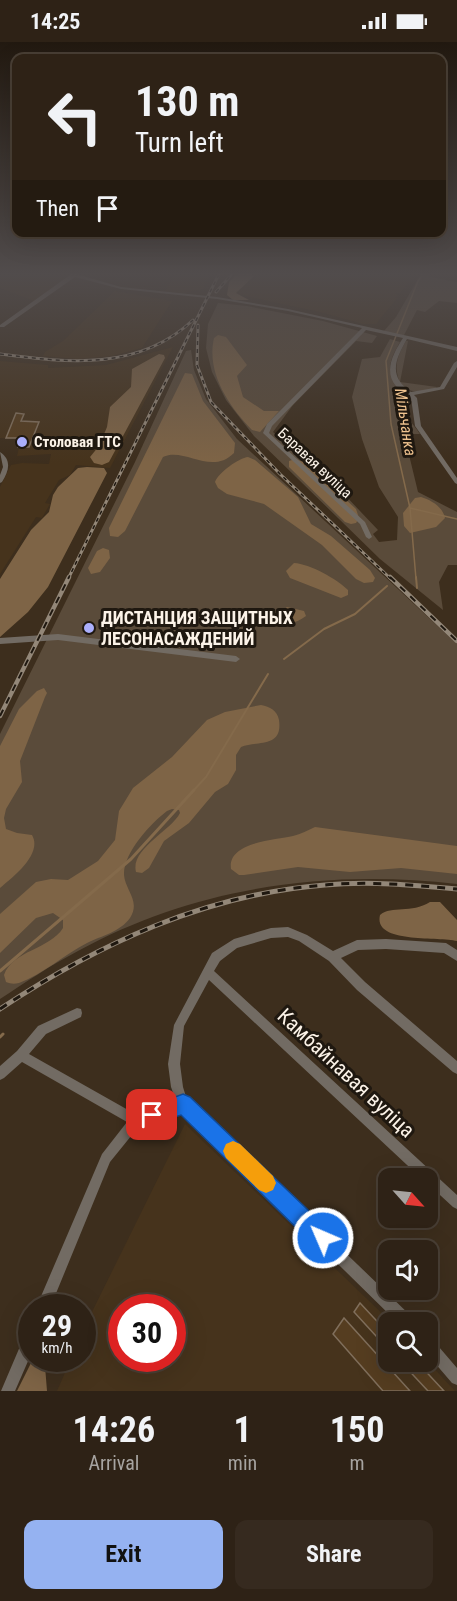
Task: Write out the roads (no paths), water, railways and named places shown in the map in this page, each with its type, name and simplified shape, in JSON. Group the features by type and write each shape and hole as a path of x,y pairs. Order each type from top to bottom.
{"street":[{"name":"Баравая вуліца","path":"356,337 269,425 266,433 363,523 369,537"},
{"path":"394,337 457,350"},
{"path":"404,339 393,366 397,383 415,399 418,426 457,482"},
{"path":"411,394 429,393 442,388 457,363"},
{"path":"0,454 6,461 6,468 0,481"},
{"path":"0,641 58,637 237,659"},
{"path":"397,1312 183,1104 177,1088 174,1064 179,1025 216,957 234,944 271,933 288,932 303,938 333,957 362,986 457,1068"},
{"path":"333,957 357,945 386,944 446,948 457,956"},
{"name":"Камбайнавая вуліца","path":"208,972 457,1203"},
{"path":"0,1074 21,1055 42,1030 77,1012"},
{"path":"21,1055 136,1121"},
{"path":"49,1294 106,1158 136,1121 183,1104"},
{"path":"438,1356 457,1378"},
{"path":"8,1391 18,1368"}],"waterway":[{"name":"Мільчанка","path":"396,337 386,361 391,424 410,508"},
{"path":"410,508 457,519"},
{"path":"410,508 416,579"},
{"path":"416,577 417,588"},
{"path":"284,659 324,629 355,614 387,586"},
{"path":"193,791 206,777 268,674"},
{"path":"0,971 131,859 194,790"},
{"path":"0,1037 3,1034"}],"railway":[{"path":"0,354 52,360 102,360 126,356 150,348 170,337"},
{"path":"68,579 188,337"},
{"path":"198,337 197,365 211,402 280,474 391,579"},
{"path":"0,716 69,577"},
{"path":"390,577 457,641"},
{"path":"0,1009 75,963 115,944 155,926 238,899 281,890 358,883 457,889"}],"place":[{"name":"Столовая ГТС","path":"22,442"},
{"name":"ДИСТАНЦИЯ ЗАЩИТНЫХ ЛЕСОНАСАЖДЕНИЙ","path":"89,628"}]}
